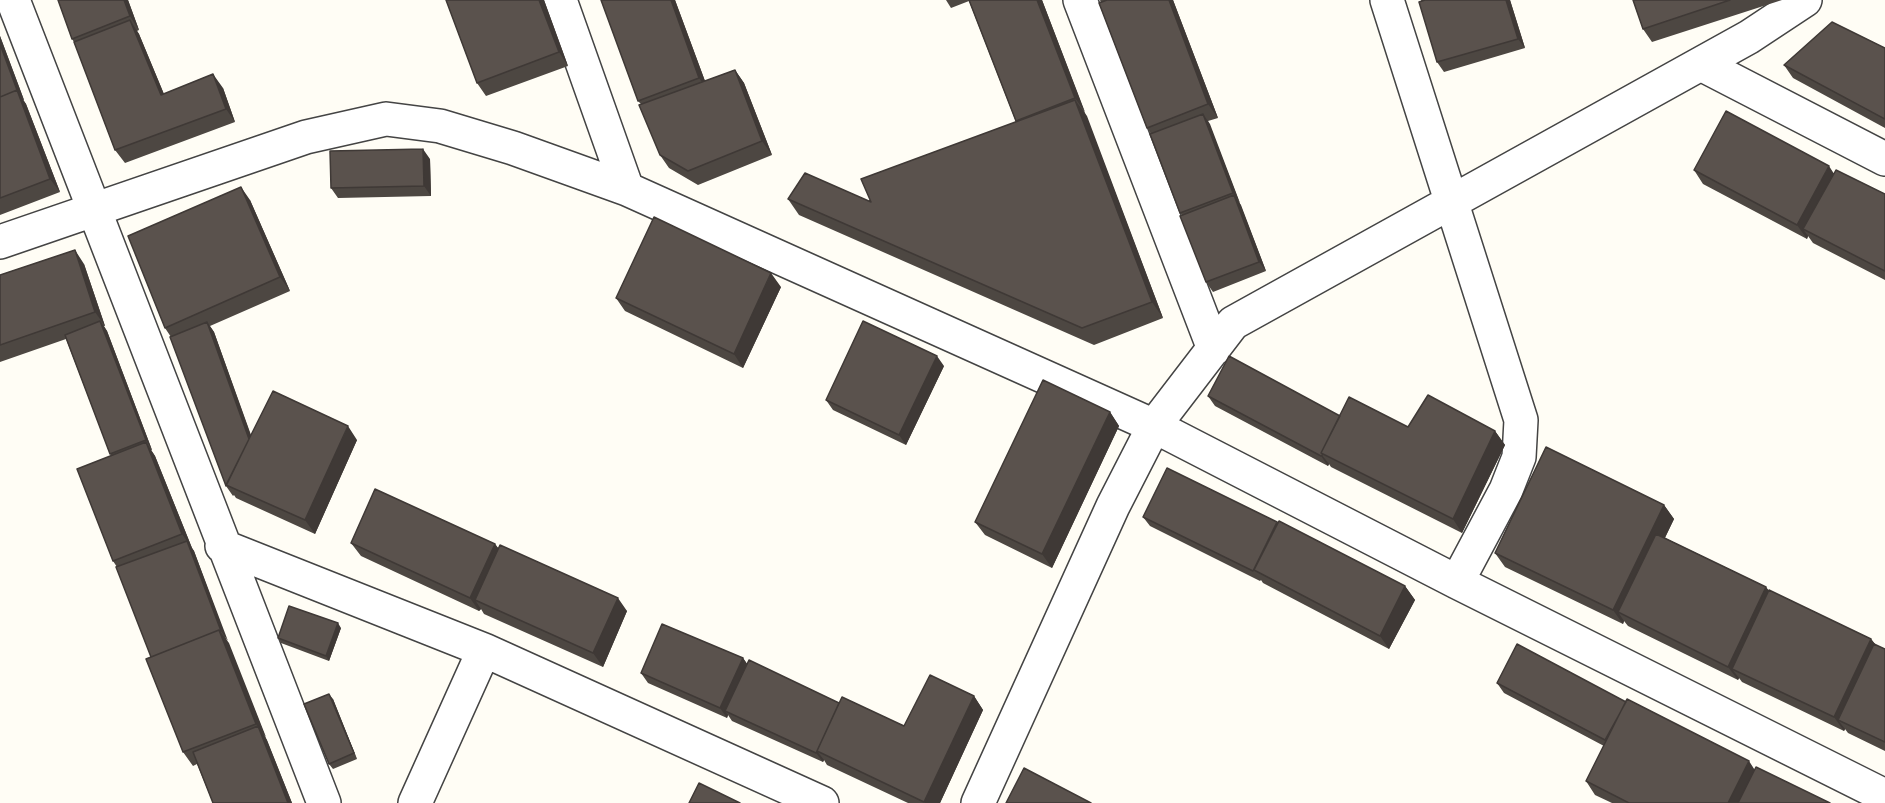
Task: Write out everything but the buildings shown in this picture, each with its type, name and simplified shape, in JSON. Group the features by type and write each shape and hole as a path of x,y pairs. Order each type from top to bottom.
{"street":[{"path":"13,0 222,546 324,803"},
{"path":"560,0 627,189"},
{"path":"1080,0 1214,349"},
{"path":"1387,0 1521,420 1519,457 1506,490 1457,582"},
{"path":"978,803 1113,506 1154,426 1233,323 1749,37 1805,0"},
{"path":"1701,64 1885,159"},
{"path":"0,242 306,137 386,119 440,126 513,148 627,189 1154,426 1457,582 1885,796"},
{"path":"222,546 484,650 822,803"},
{"path":"415,803 484,650"}]}
